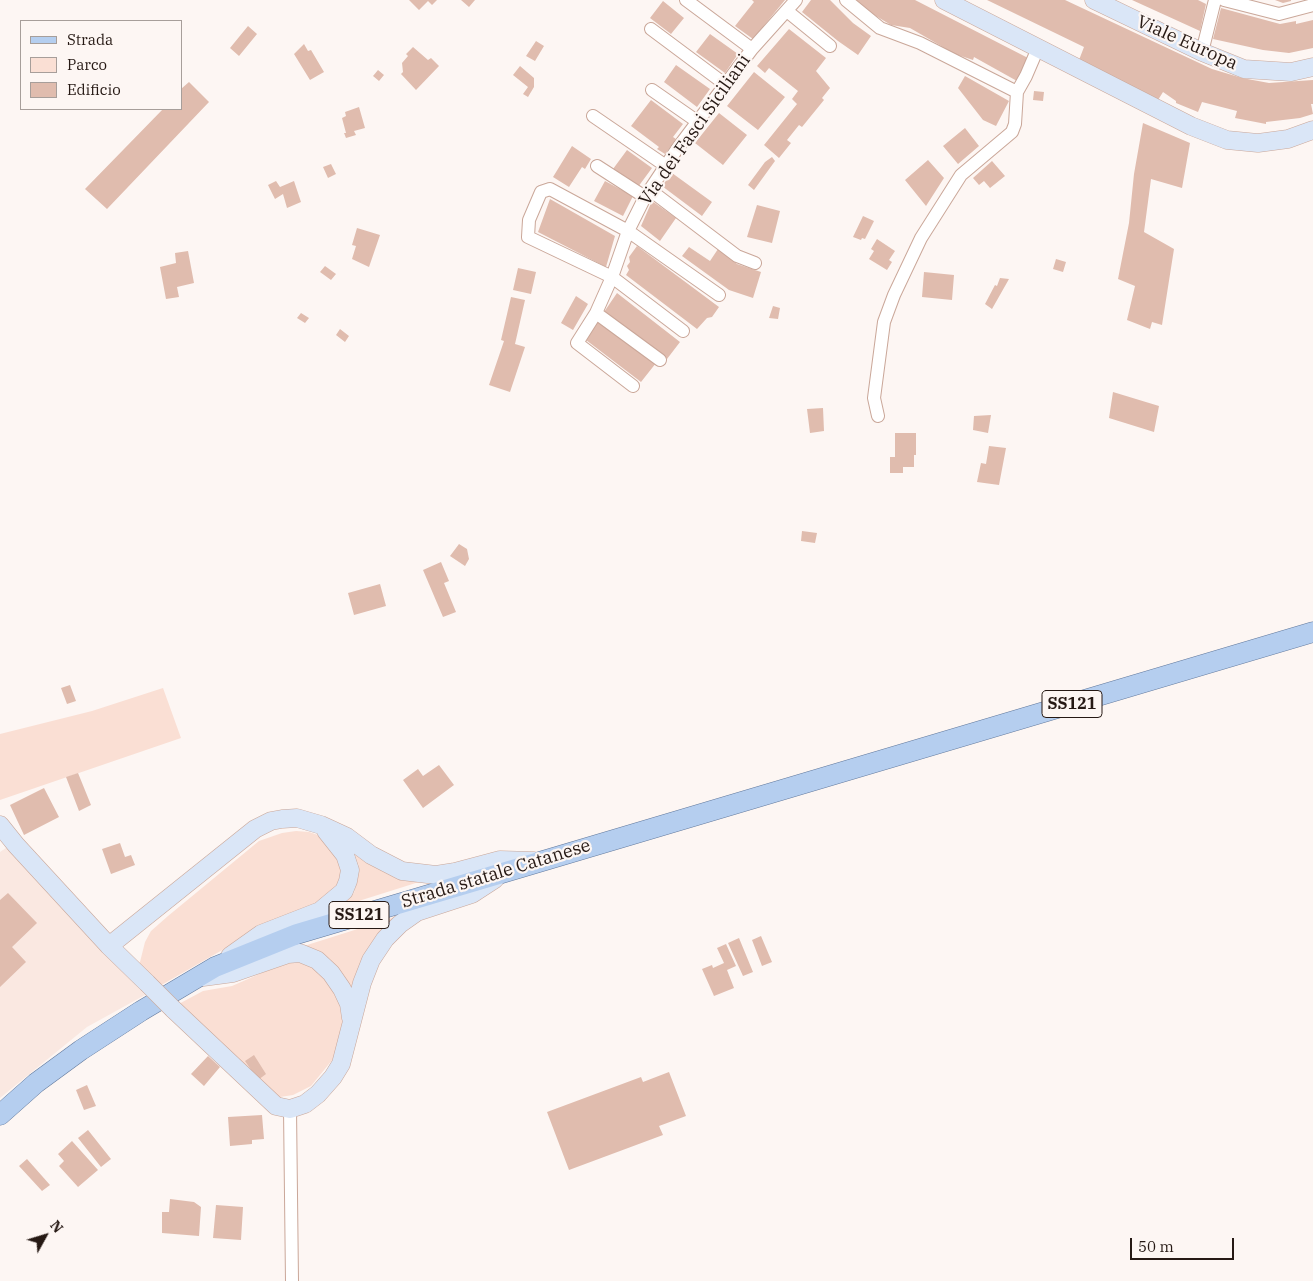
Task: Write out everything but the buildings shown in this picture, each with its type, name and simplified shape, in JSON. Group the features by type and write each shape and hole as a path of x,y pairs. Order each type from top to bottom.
{"main road":[{"name":"Strada statale Catanese","path":"0,1115 36,1083 81,1050 195,978 215,967 297,934 1313,632"}],"street":[{"path":"686,0 752,49"},
{"name":"Via dei Fasci Siciliani","path":"633,386 577,342 596,313 612,277 628,231 647,193 752,49 796,0"},
{"path":"846,0 880,28 920,43 1017,92"},
{"path":"944,0 1191,126 1227,140 1258,143 1288,139 1313,130"},
{"name":"Viale Europa","path":"1094,0 1202,52 1244,69 1291,72 1313,67"},
{"path":"1202,52 1214,0"},
{"path":"1224,0 1279,14 1313,5"},
{"path":"787,10 830,46"},
{"path":"651,29 726,85"},
{"path":"878,416 874,398 884,322 894,295 921,238 960,174 1012,132 1017,92 1038,48"},
{"path":"652,90 698,122"},
{"path":"592,116 666,166"},
{"path":"597,166 647,193 737,256 755,263"},
{"path":"683,331 612,277 528,237 529,220 541,192 550,189 628,231 719,295"},
{"path":"596,313 660,360"},
{"path":"109,946 255,829 270,821 297,818 321,825 347,837 371,855 402,871 436,874 455,872 500,860 542,861"},
{"path":"0,825 109,946 147,984 276,1106 290,1109 305,1104 318,1094 341,1064 362,983 371,960 385,939 400,924 417,912 472,894 506,871"},
{"path":"215,967 261,934 320,911 344,891 350,870 345,854 321,825"},
{"path":"195,978 233,973 288,954 300,953 317,960 331,973 342,988 349,1004 352,1024"},
{"path":"290,1109 292,1281"}],"shaded area":[{"path":"9,846 145,995 87,1027 0,1098 0,852"}],"green space":[{"path":"163,688 181,738 0,800 0,734 92,711"},
{"path":"309,832 324,837 336,849 346,876 330,899 264,926 158,987 138,970 145,942 151,931 168,916 259,841 282,833"},
{"path":"354,852 419,882 346,905 344,903 354,893 358,877 359,866"},
{"path":"397,916 355,993 304,946 386,920"},
{"path":"298,960 307,963 329,978 344,1013 337,1050 333,1059 311,1086 293,1095 280,1097 270,1095 175,1006 203,991 232,986 289,961"}]}
